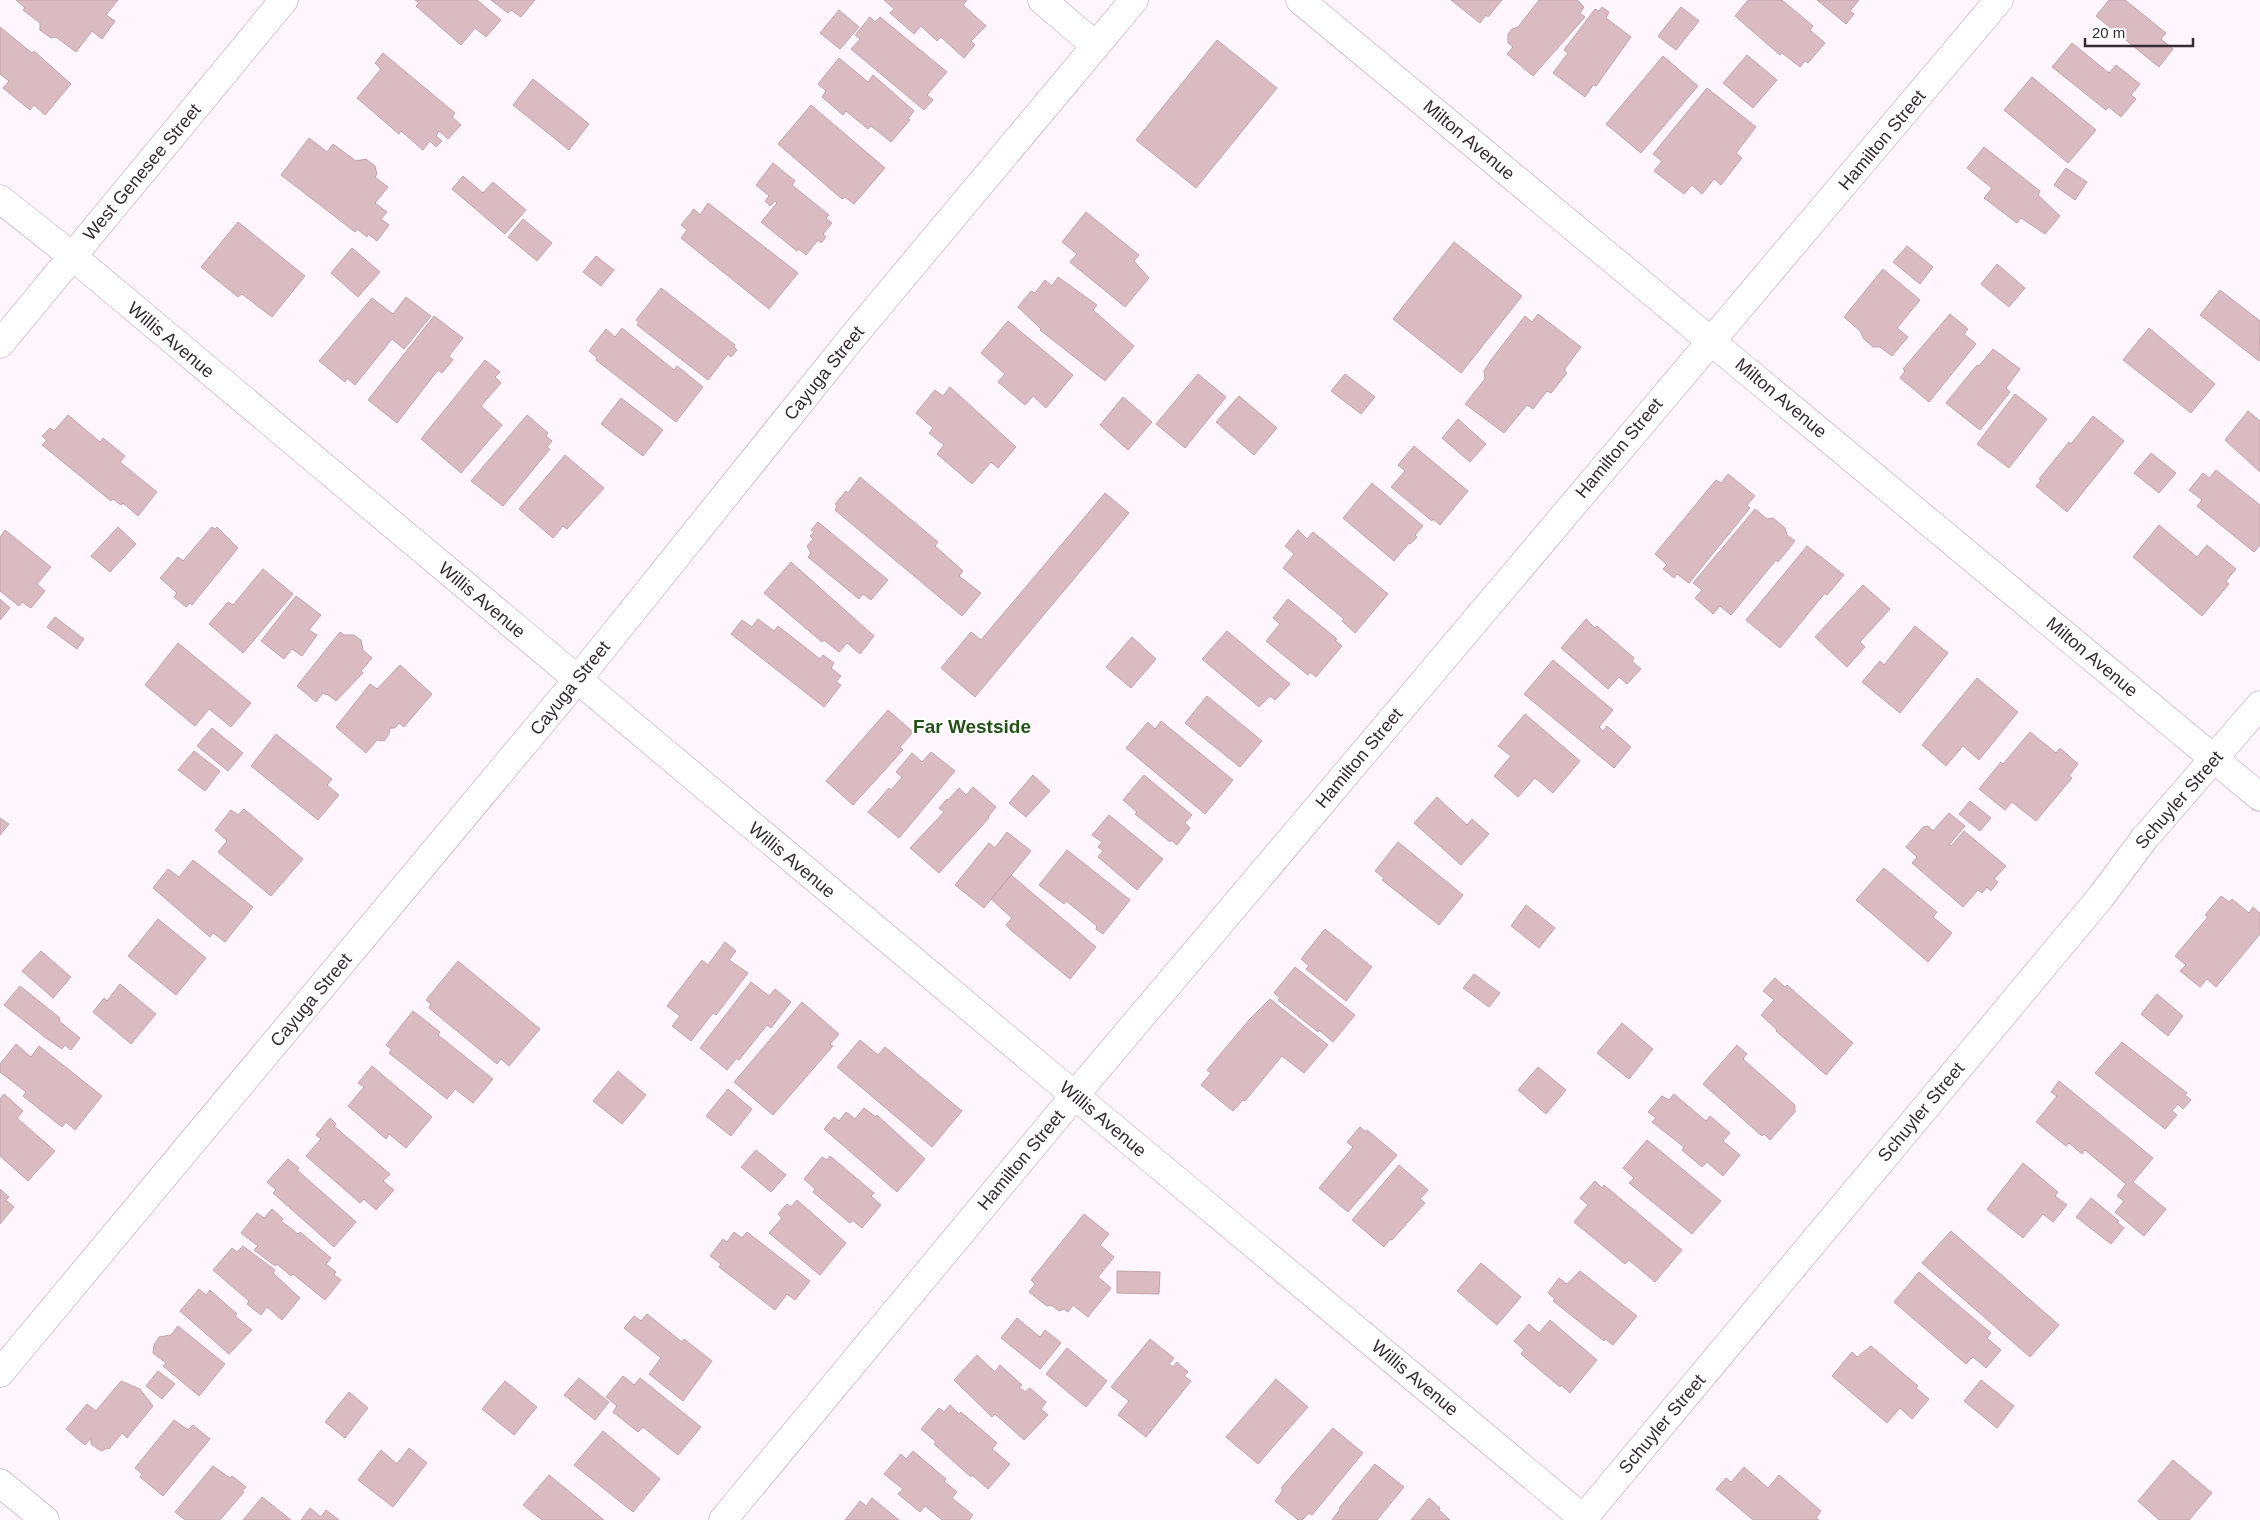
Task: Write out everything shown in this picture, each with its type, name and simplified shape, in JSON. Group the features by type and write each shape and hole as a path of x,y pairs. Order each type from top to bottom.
{"street":[{"name":"West Genesee Street","path":"0,344 284,0"},
{"path":"1042,0 1096,46"},
{"name":"Cayuga Street","path":"0,1373 577,680 855,334 1134,0"},
{"name":"Milton Avenue","path":"1300,0 2260,797"},
{"name":"Hamilton Street","path":"723,1520 1074,1096 1711,340 1859,168 1998,0"},
{"name":"Willis Avenue","path":"0,199 72,256 1074,1096 1584,1520"},
{"name":"Schuyler Street","path":"1584,1520 2100,898 2144,839 2260,705"},
{"path":"0,1483 45,1520"}],"building":[{"path":"16,0 118,0 106,15 115,21 102,39 92,31 76,52 56,37 51,38 40,30 40,23 23,10 25,8"},
{"path":"415,0 477,0 501,20 486,37 475,28 461,45 416,6 419,3"},
{"path":"491,0 535,0 521,17 511,10 508,13"},
{"path":"884,0 967,0 963,5 986,26 971,41 975,45 964,58 941,37 937,41 921,26 914,34 890,13 894,9"},
{"path":"1451,0 1502,0 1488,17 1486,15 1480,23"},
{"path":"1539,0 1577,0 1584,7 1580,13 1585,17 1533,76 1507,54 1513,47 1508,43 1508,34 1512,29 1518,27"},
{"path":"1748,0 1782,0 1813,26 1810,30 1825,43 1808,63 1805,61 1800,67 1782,53 1780,55 1735,16"},
{"path":"1817,0 1859,0 1850,11 1854,14 1846,24"},
{"path":"2109,0 2125,0 2166,33 2161,39 2173,49 2159,67 2096,16"},
{"path":"1602,7 1609,12 1606,18 1631,37 1596,86 1593,85 1585,97 1553,73 1568,53 1564,50 1595,9 1599,11"},
{"path":"1681,7 1699,21 1676,50 1658,36"},
{"path":"839,10 859,27 840,49 820,33"},
{"path":"870,17 875,22 880,17 947,72 927,95 933,100 924,110 851,49 860,39 855,35"},
{"path":"0,27 32,53 34,51 71,84 45,115 34,105 30,110 3,88 9,81 0,74"},
{"path":"1217,40 1277,88 1196,188 1136,140"},
{"path":"2072,43 2109,73 2116,65 2140,84 2131,95 2136,99 2121,117 2109,107 2106,110 2052,67"},
{"path":"383,53 455,113 452,117 461,125 448,139 439,131 436,136 442,141 436,147 430,141 423,150 401,131 399,134 357,98 381,69 375,63"},
{"path":"1747,55 1777,80 1753,108 1723,83"},
{"path":"1663,56 1698,86 1641,153 1606,124"},
{"path":"839,58 868,82 873,75 914,111 908,119 910,120 891,142 871,126 868,129 846,111 843,115 822,97 826,91 818,84"},
{"path":"2032,77 2096,130 2068,163 2004,110"},
{"path":"533,79 589,124 569,150 513,105"},
{"path":"1707,88 1756,127 1736,153 1742,158 1721,185 1714,179 1702,194 1692,185 1684,194 1654,171 1662,161 1653,154"},
{"path":"811,105 885,168 854,204 845,197 842,199 778,144"},
{"path":"309,138 327,152 333,144 356,161 366,159 375,166 377,174 375,177 388,187 375,203 387,212 381,219 389,225 377,241 368,234 367,237 357,229 355,232 281,175"},
{"path":"1984,147 2040,191 2038,195 2060,216 2045,234 2021,218 2017,223 1984,198 1992,188 1967,168"},
{"path":"773,163 795,181 792,185 829,215 826,218 832,223 823,234 826,237 821,243 818,240 806,255 799,249 797,251 761,222 777,203 775,201 770,206 765,201 769,196 756,185"},
{"path":"2066,168 2087,182 2075,200 2054,185"},
{"path":"463,176 483,193 493,182 526,210 505,234 452,189"},
{"path":"708,203 798,273 769,309 681,238 687,230 681,225 694,209 700,215"},
{"path":"1086,212 1139,255 1134,261 1149,278 1125,307 1070,262 1077,254 1062,242"},
{"path":"523,219 552,243 537,261 508,237"},
{"path":"238,222 305,276 272,317 242,294 238,297 201,267"},
{"path":"1454,242 1522,296 1461,373 1393,319"},
{"path":"1907,246 1933,267 1920,284 1893,262"},
{"path":"352,248 380,272 358,297 331,273"},
{"path":"596,256 614,270 601,286 583,272"},
{"path":"1997,264 2025,288 2009,307 1981,284"},
{"path":"1883,269 1920,300 1897,328 1908,337 1892,356 1880,347 1873,347 1864,339 1860,331 1844,317"},
{"path":"1058,277 1097,305 1093,310 1134,346 1105,381 1040,330 1018,307 1031,291 1035,293 1045,280 1052,286"},
{"path":"661,288 735,345 734,347 737,350 731,357 728,354 708,380 637,325 639,322 636,320"},
{"path":"2220,290 2260,321 2259,361 2200,315"},
{"path":"406,297 431,316 404,349 392,339 355,385 347,378 345,382 319,361 372,298 393,314"},
{"path":"1538,314 1581,347 1564,370 1567,373 1551,393 1547,391 1533,409 1527,405 1504,433 1465,404 1485,379 1484,371 1491,360 1525,316 1532,322"},
{"path":"1950,314 1968,329 1964,334 1976,344 1929,402 1900,378 1905,371 1903,369"},
{"path":"434,316 463,338 449,356 453,360 442,373 438,370 397,423 368,400"},
{"path":"1008,321 1073,375 1046,408 1033,396 1025,405 998,382 1005,374 981,353"},
{"path":"622,328 674,370 677,366 703,387 676,422 596,360 597,358 589,351 606,329 615,337"},
{"path":"2149,328 2215,384 2191,413 2123,360"},
{"path":"1993,349 2020,369 2006,388 2010,392 1980,430 1946,403 1977,365 1979,366"},
{"path":"485,360 500,372 495,377 501,383 481,406 502,425 461,473 421,439"},
{"path":"1198,374 1226,397 1185,448 1156,424"},
{"path":"1345,374 1375,397 1361,414 1331,391"},
{"path":"950,387 1016,447 998,468 991,462 972,484 937,454 944,445 929,433 933,428 916,413 935,390 943,396"},
{"path":"2015,394 2047,419 2009,468 1977,444"},
{"path":"1239,396 1277,428 1254,455 1216,422"},
{"path":"1123,397 1152,422 1128,450 1100,425"},
{"path":"621,398 663,430 643,456 601,424"},
{"path":"2248,411 2260,421 2260,472 2225,440"},
{"path":"68,415 100,442 103,438 125,456 120,462 157,492 138,516 123,503 121,505 113,499 111,501 42,445 47,440 42,436 50,428 54,431"},
{"path":"527,415 548,433 546,436 552,441 547,447 550,449 503,506 471,481"},
{"path":"2093,416 2124,441 2067,512 2036,486 2041,480 2039,479 2069,442 2071,444"},
{"path":"1458,419 1486,444 1470,462 1442,438"},
{"path":"1414,446 1468,491 1440,525 1433,519 1432,521 1391,487 1405,471 1398,465"},
{"path":"2151,453 2176,473 2159,493 2134,473"},
{"path":"565,455 604,488 567,529 563,526 553,538 519,509"},
{"path":"2216,470 2260,505 2260,545 2254,552 2197,506 2202,500 2189,490 2203,473 2209,478"},
{"path":"1728,474 1755,496 1747,505 1750,508 1689,583 1677,574 1674,578 1663,569 1667,565 1655,554 1716,480 1721,483"},
{"path":"860,477 938,542 935,546 963,571 959,576 981,593 962,616 835,510 837,506 835,504 846,491 848,493"},
{"path":"1372,483 1423,526 1415,535 1417,537 1409,543 1394,561 1343,518"},
{"path":"1105,493 1129,513 975,697 941,668 971,632 981,640"},
{"path":"1755,509 1767,519 1773,518 1785,528 1787,535 1795,541 1778,562 1776,560 1731,615 1720,606 1713,614 1695,598 1702,590 1693,583"},
{"path":"818,522 888,580 871,600 863,594 859,599 808,557 811,553 807,546 813,539 810,536 814,532 811,530"},
{"path":"2159,525 2197,557 2207,545 2236,569 2226,581 2229,584 2202,616 2133,557"},
{"path":"118,527 136,544 110,572 91,556"},
{"path":"212,527 215,529 217,527 238,548 192,605 190,603 186,607 174,597 177,593 160,578 178,557 183,561"},
{"path":"5,530 51,567 37,584 45,591 31,608 22,602 19,606 0,591 0,537"},
{"path":"1298,530 1307,539 1313,532 1388,594 1355,633 1342,621 1344,619 1283,568 1294,554 1285,546"},
{"path":"1807,546 1844,575 1827,595 1825,593 1780,648 1746,620"},
{"path":"791,562 874,636 860,654 847,643 839,652 824,640 822,642 764,593"},
{"path":"263,569 293,594 243,653 209,624 228,602 233,605"},
{"path":"1863,585 1890,609 1860,642 1865,647 1847,667 1815,637"},
{"path":"296,596 321,615 309,630 317,635 302,656 292,649 284,659 261,641"},
{"path":"0,599 10,608 0,620"},
{"path":"1288,599 1337,639 1335,640 1342,646 1316,677 1310,672 1308,675 1266,641 1280,624 1273,618"},
{"path":"55,617 84,639 77,649 47,627"},
{"path":"758,619 774,631 778,626 820,659 823,655 834,663 831,668 841,676 836,682 841,685 824,707 731,634 742,620 752,627"},
{"path":"1586,619 1595,628 1597,626 1634,658 1632,661 1641,669 1627,684 1619,677 1608,689 1561,648"},
{"path":"1915,626 1948,653 1900,713 1862,682 1880,661 1884,665"},
{"path":"1227,631 1290,684 1275,700 1270,696 1259,707 1202,659"},
{"path":"340,632 344,635 354,635 361,640 363,650 372,658 361,671 363,673 336,701 323,693 316,702 297,686"},
{"path":"1132,637 1156,659 1131,688 1106,667"},
{"path":"178,643 251,703 231,727 209,709 195,726 145,685"},
{"path":"1553,660 1613,710 1599,727 1603,731 1607,726 1631,747 1614,768 1524,694"},
{"path":"400,665 432,694 404,727 399,723 395,728 390,728 389,734 384,741 377,740 366,753 336,727 370,684 377,689"},
{"path":"1977,678 2018,712 1979,760 1963,746 1946,766 1922,745"},
{"path":"1207,696 1262,741 1240,767 1185,723"},
{"path":"888,710 913,732 900,747 903,750 853,805 826,781"},
{"path":"1525,714 1580,761 1553,793 1535,778 1518,797 1494,776 1511,756 1498,746"},
{"path":"1161,721 1233,780 1205,814 1126,748 1148,722 1155,729"},
{"path":"212,728 243,753 228,771 197,746"},
{"path":"2030,732 2056,753 2060,748 2078,764 2069,776 2072,778 2036,821 2012,802 2005,810 1979,789 2001,762 2003,764"},
{"path":"276,734 332,779 327,785 339,795 318,820 251,766"},
{"path":"194,751 220,771 205,791 178,770"},
{"path":"931,752 955,771 899,838 868,812 889,788 891,790 902,777 896,772 912,753 922,762"},
{"path":"1033,775 1050,791 1026,817 1009,803"},
{"path":"1144,775 1192,815 1185,823 1190,828 1177,845 1171,840 1170,842 1135,814 1137,812 1123,800"},
{"path":"973,787 996,807 989,818 939,873 910,848 944,812 939,808 947,799 959,788 966,795"},
{"path":"1437,797 1467,825 1472,819 1489,834 1461,865 1414,823"},
{"path":"1970,801 1991,818 1980,831 1959,814"},
{"path":"244,809 303,859 271,896 218,852 227,841 215,830 231,810 238,815"},
{"path":"1949,813 1965,826 1949,845 1951,846 1964,831 2006,866 1994,879 1998,882 1991,891 1987,887 1982,893 1978,890 1963,907 1912,863 1917,857 1906,847 1923,827 1928,826 1933,831"},
{"path":"1109,815 1163,859 1137,890 1098,857 1103,851 1098,847 1102,842 1092,835"},
{"path":"0,818 9,824 0,835"},
{"path":"1007,832 1031,851 984,908 955,885 989,843 995,848"},
{"path":"1398,842 1463,895 1439,925 1382,880 1384,878 1375,871"},
{"path":"1067,850 1130,900 1103,934 1096,929 1097,926 1066,901 1064,904 1039,885"},
{"path":"193,860 253,907 225,942 213,933 210,937 153,888 168,869 179,877"},
{"path":"1884,868 1937,912 1933,917 1952,933 1928,962 1856,900"},
{"path":"1011,875 1096,947 1070,979 1006,925 1012,918 991,899"},
{"path":"2221,896 2229,902 2232,899 2249,913 2253,907 2260,913 2260,934 2216,987 2207,979 2200,987 2180,971 2186,965 2175,956 2208,917 2205,915"},
{"path":"1526,905 1555,928 1539,948 1511,926"},
{"path":"158,919 206,958 176,995 128,956"},
{"path":"1325,929 1372,967 1346,1001 1306,969 1309,966 1301,959"},
{"path":"725,942 736,951 729,960 748,973 716,1015 713,1013 691,1041 672,1026 680,1016 667,1006 702,960 708,965"},
{"path":"41,951 71,977 53,998 22,971"},
{"path":"458,961 540,1029 509,1066 501,1059 497,1064 429,1008 431,1004 426,1000"},
{"path":"1295,967 1355,1015 1333,1042 1278,1000 1280,998 1274,993"},
{"path":"1474,974 1500,993 1489,1007 1463,988"},
{"path":"1775,978 1785,987 1787,985 1853,1043 1826,1075 1776,1031 1761,1015 1774,1000 1763,991"},
{"path":"751,982 769,996 775,989 791,1002 771,1028 767,1025 739,1060 737,1058 727,1070 700,1048"},
{"path":"120,984 156,1014 131,1044 93,1012 104,998 107,1001"},
{"path":"20,986 60,1018 59,1021 80,1038 71,1050 65,1045 62,1049 4,1005"},
{"path":"2157,994 2183,1016 2168,1036 2141,1014"},
{"path":"1270,999 1328,1045 1304,1073 1282,1056 1245,1101 1243,1100 1233,1111 1201,1085 1211,1073 1207,1070 1249,1020"},
{"path":"802,1002 839,1034 830,1044 833,1046 773,1115 734,1082"},
{"path":"413,1011 440,1032 438,1035 493,1079 473,1103 455,1089 447,1099 389,1053 392,1050 386,1045"},
{"path":"1622,1023 1653,1049 1629,1079 1597,1053"},
{"path":"860,1040 878,1055 885,1047 962,1111 932,1147 837,1067"},
{"path":"2122,1042 2187,1093 2185,1095 2191,1100 2183,1109 2178,1104 2172,1111 2177,1115 2165,1129 2095,1073"},
{"path":"16,1044 31,1057 39,1046 102,1096 75,1130 66,1122 62,1127 23,1096 26,1092 0,1072 0,1064"},
{"path":"1737,1045 1747,1054 1743,1059 1795,1105 1795,1112 1770,1140 1764,1134 1762,1136 1703,1084"},
{"path":"372,1066 432,1117 406,1148 389,1134 386,1139 348,1106 364,1087 358,1083"},
{"path":"1538,1067 1566,1090 1546,1114 1518,1090"},
{"path":"618,1071 646,1095 622,1124 593,1101"},
{"path":"2059,1081 2153,1158 2133,1182 2166,1209 2144,1236 2115,1212 2124,1201 2117,1196 2126,1184 2085,1150 2082,1154 2069,1143 2066,1146 2036,1122 2057,1096 2051,1092"},
{"path":"728,1089 752,1109 731,1136 706,1116"},
{"path":"4,1094 23,1111 17,1118 55,1151 28,1181 0,1156 0,1099"},
{"path":"1674,1094 1706,1121 1710,1116 1730,1133 1723,1141 1740,1155 1723,1176 1707,1162 1702,1167 1682,1150 1684,1147 1652,1122 1656,1118 1648,1112 1662,1096 1669,1100"},
{"path":"864,1108 876,1117 877,1115 925,1159 897,1192 824,1129 834,1117 839,1121 846,1112 855,1119"},
{"path":"330,1118 336,1124 334,1126 390,1174 383,1181 394,1190 376,1210 364,1199 360,1203 306,1156 321,1139 316,1135"},
{"path":"1360,1127 1366,1132 1367,1130 1397,1155 1348,1212 1319,1188 1353,1147 1347,1142"},
{"path":"1647,1140 1721,1201 1692,1234 1629,1183 1634,1178 1623,1168"},
{"path":"756,1150 786,1175 771,1192 741,1167"},
{"path":"830,1156 874,1193 871,1196 881,1205 862,1228 852,1220 850,1223 813,1192 815,1189 804,1179 822,1157 827,1160"},
{"path":"288,1159 299,1168 297,1170 356,1222 334,1247 273,1193 276,1190 267,1182"},
{"path":"2023,1163 2058,1192 2055,1196 2067,1205 2053,1222 2043,1214 2023,1238 1987,1209"},
{"path":"1399,1165 1428,1190 1420,1199 1425,1203 1384,1247 1352,1220"},
{"path":"1595,1181 1602,1188 1604,1185 1682,1250 1655,1282 1629,1260 1625,1264 1574,1222 1588,1205 1580,1198"},
{"path":"0,1189 9,1197 6,1200 14,1207 0,1224"},
{"path":"2091,1198 2119,1221 2117,1222 2124,1228 2111,1244 2076,1217"},
{"path":"797,1200 846,1243 820,1275 769,1233 782,1218 778,1214 787,1204 791,1207"},
{"path":"272,1209 283,1219 281,1221 298,1234 300,1232 331,1258 326,1264 336,1272 334,1275 341,1280 325,1300 293,1274 291,1276 277,1264 275,1266 254,1250 258,1246 241,1233 257,1213 264,1218"},
{"path":"1084,1214 1109,1234 1100,1245 1114,1257 1098,1277 1111,1288 1088,1317 1073,1305 1068,1312 1064,1309 1059,1311 1051,1305 1047,1306 1029,1292 1035,1284 1031,1280"},
{"path":"1951,1231 2059,1325 2030,1357 1922,1263"},
{"path":"734,1232 742,1238 747,1232 810,1281 795,1300 787,1294 775,1310 719,1267 721,1264 710,1256 723,1239 727,1242"},
{"path":"243,1246 275,1270 273,1273 300,1298 282,1320 267,1307 261,1315 247,1304 249,1301 213,1270 232,1248 237,1252"},
{"path":"1481,1263 1521,1297 1497,1325 1457,1291"},
{"path":"1117,1271 1160,1272 1159,1294 1117,1293"},
{"path":"1580,1271 1637,1316 1613,1345 1605,1339 1604,1341 1553,1301 1555,1299 1548,1293 1559,1278 1567,1284"},
{"path":"1919,1272 1991,1333 1987,1338 2001,1350 1986,1368 1973,1357 1966,1364 1894,1302"},
{"path":"199,1289 206,1295 210,1290 237,1314 235,1316 252,1330 229,1354 180,1311"},
{"path":"647,1314 682,1342 684,1339 712,1361 683,1401 649,1374 661,1358 624,1328 634,1316 641,1321"},
{"path":"1017,1318 1040,1337 1045,1330 1061,1343 1040,1369 1001,1338"},
{"path":"1550,1320 1597,1360 1570,1393 1561,1385 1560,1387 1521,1354 1524,1350 1514,1341 1529,1324 1539,1333"},
{"path":"178,1326 225,1364 199,1396 163,1366 166,1363 153,1353 154,1345 159,1337 171,1335"},
{"path":"1150,1339 1174,1358 1169,1364 1173,1367 1177,1362 1188,1372 1184,1376 1191,1381 1146,1437 1118,1415 1129,1401 1111,1387"},
{"path":"1871,1346 1918,1386 1916,1388 1929,1399 1912,1419 1900,1408 1887,1423 1832,1376 1852,1352 1857,1357"},
{"path":"1067,1348 1107,1381 1086,1407 1046,1374"},
{"path":"977,1355 995,1372 1000,1365 1022,1385 1019,1387 1025,1392 1030,1388 1046,1402 1041,1409 1048,1415 1024,1440 995,1414 992,1417 954,1380"},
{"path":"158,1371 175,1384 162,1399 146,1386"},
{"path":"623,1376 634,1385 640,1378 701,1427 678,1455 643,1427 638,1432 613,1412 617,1406 606,1397"},
{"path":"579,1378 609,1402 595,1420 564,1395"},
{"path":"1276,1379 1308,1407 1258,1464 1226,1437"},
{"path":"1981,1380 2014,1406 1997,1428 1964,1401"},
{"path":"121,1381 140,1389 153,1406 127,1438 122,1433 109,1449 101,1451 91,1444 91,1438 85,1445 66,1429 87,1404 96,1411"},
{"path":"505,1381 537,1407 514,1435 482,1409"},
{"path":"349,1392 368,1408 345,1438 325,1422"},
{"path":"950,1405 997,1443 992,1449 1010,1464 988,1489 972,1475 971,1477 934,1444 936,1442 921,1429 939,1408 944,1412"},
{"path":"174,1420 188,1430 193,1425 210,1439 163,1496 140,1477 142,1474 135,1468"},
{"path":"1333,1428 1363,1453 1312,1515 1309,1513 1302,1520 1298,1520 1275,1501 1283,1490 1281,1488"},
{"path":"603,1431 660,1479 633,1512 574,1465"},
{"path":"409,1448 427,1463 393,1507 358,1480 381,1450 397,1464"},
{"path":"913,1451 946,1479 944,1481 957,1492 952,1498 973,1515 969,1520 942,1520 925,1506 920,1512 898,1494 903,1489 884,1474 901,1454 906,1459"},
{"path":"2173,1460 2212,1493 2189,1520 2159,1520 2138,1501"},
{"path":"1375,1464 1404,1487 1377,1520 1332,1520 1339,1508"},
{"path":"213,1466 230,1478 232,1476 246,1487 242,1491 244,1492 220,1520 185,1520 175,1512"},
{"path":"1744,1467 1768,1488 1779,1475 1821,1511 1816,1518 1819,1520 1753,1520 1716,1489 1726,1478 1731,1482"},
{"path":"549,1475 604,1520 542,1520 523,1505"},
{"path":"262,1497 291,1520 243,1520"},
{"path":"872,1498 899,1520 845,1520 860,1501 866,1506"},
{"path":"1429,1498 1440,1508 1439,1510 1450,1520 1411,1520"},
{"path":"310,1508 321,1517 326,1510 339,1520 301,1520"}],"district":[{"name":"Far Westside","path":"972,726"}]}
